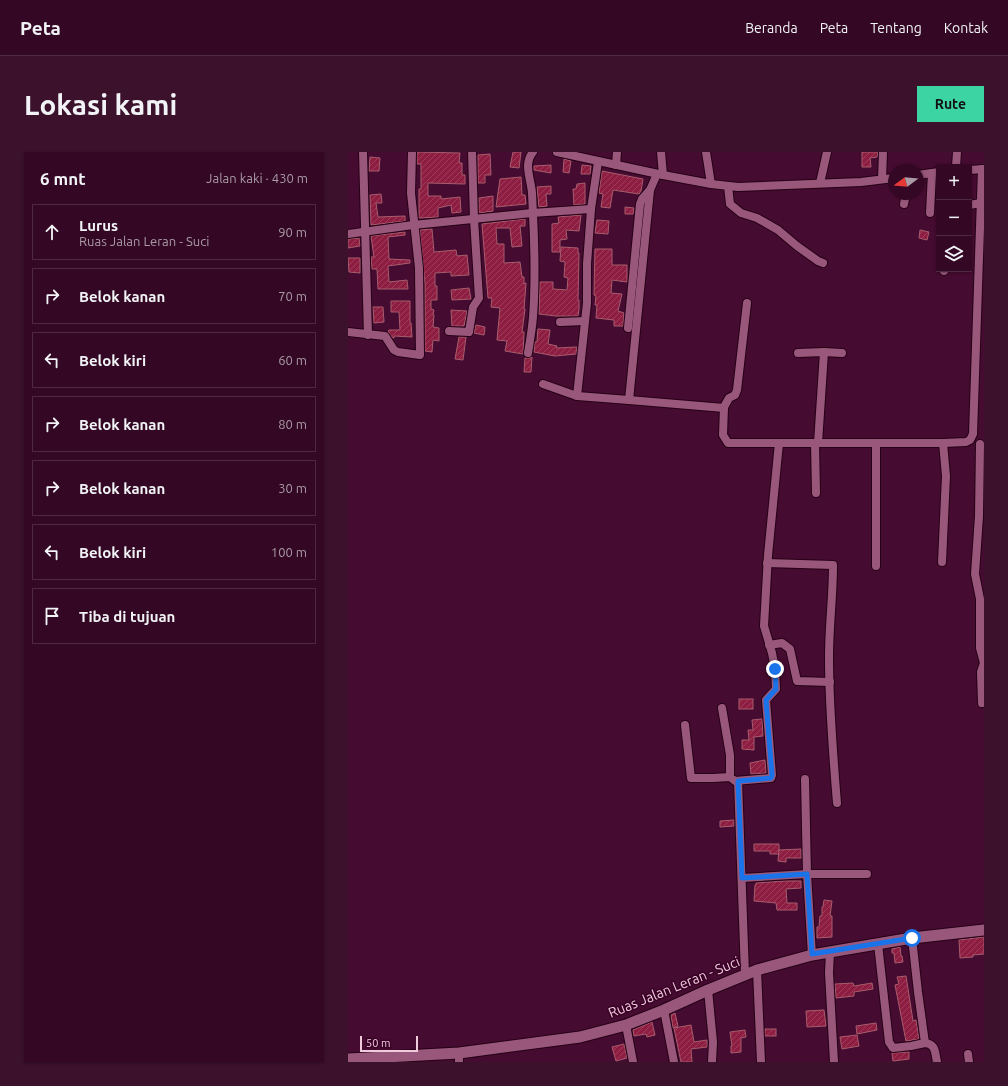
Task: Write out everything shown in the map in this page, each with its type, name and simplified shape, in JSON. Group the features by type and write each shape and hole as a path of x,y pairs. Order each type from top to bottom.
{"main road":[{"name":"Ruas Jalan Leran - Suci","path":"348,1059 459,1057 573,1039 626,1025 745,974 812,954 912,938 984,930"}],"street":[{"path":"362,152 368,335"},
{"path":"348,332 386,337 394,350 398,352 420,355 419,268 411,193 412,152"},
{"path":"449,331 469,332 473,307 480,298 474,219 472,152"},
{"path":"528,353 533,317 534,260 532,189 528,157 533,152"},
{"path":"557,152 660,175 710,184 738,187 888,178"},
{"path":"616,165 617,152"},
{"path":"629,400 641,237 640,204 660,175 661,152"},
{"path":"706,152 710,184"},
{"path":"820,183 827,152"},
{"path":"882,179 883,152"},
{"path":"956,164 957,152"},
{"path":"577,396 587,303 587,264 591,209 598,162"},
{"path":"966,442 970,440 972,434 981,274 981,203 983,169 972,170"},
{"path":"924,174 936,172 930,213"},
{"path":"728,186 730,204 741,213 757,218 778,230 803,250 823,263"},
{"path":"628,328 646,195"},
{"path":"904,204 905,200"},
{"path":"972,205 981,203"},
{"path":"348,234 414,225 532,213 591,209"},
{"path":"746,303 737,390 734,395 729,398 724,408 723,435 728,443 943,444 966,442 982,444 976,574 980,599 980,648 984,663 981,672 982,703"},
{"path":"560,322 585,321"},
{"path":"816,493 817,443 824,352"},
{"path":"798,353 842,353"},
{"path":"543,384 577,396 724,408"},
{"path":"722,708 730,754 730,776 735,781 771,778 766,700 776,689 775,669 764,626 767,563 779,443"},
{"path":"876,443 876,566"},
{"path":"942,562 946,476 943,444"},
{"path":"767,563 833,565 829,656 831,738 837,803"},
{"path":"769,645 782,643 790,649 797,681 830,682"},
{"path":"685,725 691,778 730,776"},
{"path":"805,779 807,874 812,954"},
{"path":"738,781 745,974"},
{"path":"742,878 807,874 868,874"},
{"path":"912,938 925,1043"},
{"path":"878,944 887,1027 891,1046 895,1048 925,1043 930,1044 934,1048 936,1062"},
{"path":"830,952 829,973 834,1062"},
{"path":"757,970 761,1062"},
{"path":"708,990 712,1028 712,1062"},
{"path":"664,1010 674,1062"},
{"path":"626,1025 633,1062"}],"building":[{"path":"417,152 460,153 459,163 462,163 462,175 465,175 465,184 428,183 428,196 441,196 441,199 460,197 461,212 452,213 451,205 438,208 438,217 419,218 421,164 417,164"},
{"path":"513,152 521,152 519,168 510,167"},
{"path":"862,152 878,152 877,157 870,158 871,167 862,167"},
{"path":"490,154 491,175 485,175 485,183 478,183 478,155"},
{"path":"370,157 380,158 379,171 369,171"},
{"path":"564,159 571,161 569,173 563,172"},
{"path":"551,165 551,173 534,170 534,166"},
{"path":"582,165 591,166 590,174 581,174"},
{"path":"602,171 643,179 641,191 639,194 613,190 610,208 601,207 603,194 599,193"},
{"path":"521,177 522,195 525,195 526,204 496,207 500,179"},
{"path":"585,183 585,204 574,205 573,189 576,189 577,184"},
{"path":"551,186 551,194 546,194 547,206 539,207 537,187"},
{"path":"381,194 382,203 376,203 378,217 405,216 405,221 371,225 370,195"},
{"path":"493,196 493,211 479,213 479,198"},
{"path":"625,207 634,208 633,214 625,214"},
{"path":"581,215 579,231 566,230 567,239 560,240 560,252 552,252 552,224 559,223 558,217"},
{"path":"525,219 525,226 520,226 522,246 512,247 510,228 496,228 497,244 504,244 504,263 520,262 522,277 524,277 524,284 526,283 522,332 524,332 523,354 505,351 507,341 497,340 500,308 491,307 492,298 488,298 482,224"},
{"path":"597,220 609,221 608,234 595,233"},
{"path":"432,229 434,252 456,250 457,256 467,255 469,275 451,276 451,272 435,273 437,300 431,300 431,309 434,310 433,327 439,328 439,341 433,340 432,352 425,351 425,284 420,230"},
{"path":"920,230 929,232 927,240 919,238"},
{"path":"405,232 405,235 388,237 389,259 410,260 410,263 388,266 389,282 407,280 408,289 378,289 377,269 372,269 371,257 374,257 371,236"},
{"path":"359,238 360,246 348,248 348,239"},
{"path":"561,247 578,248 578,316 539,314 540,282 553,282 553,289 567,290 568,278 564,277 565,262 560,261"},
{"path":"595,249 612,249 612,265 627,265 627,282 612,280 611,293 622,294 618,311 624,313 623,326 614,326 614,320 596,318 597,305 595,305 596,296 594,295"},
{"path":"348,258 360,258 360,273 349,272"},
{"path":"469,288 471,299 452,300 451,290"},
{"path":"391,301 410,301 410,323 412,337 394,336 393,338 388,332 389,330 400,330 399,312 391,312"},
{"path":"373,307 383,307 384,322 374,323"},
{"path":"451,310 467,311 464,326 452,326"},
{"path":"476,325 485,327 484,335 474,333"},
{"path":"538,329 550,330 548,344 557,346 556,348 577,347 576,354 555,356 534,352 535,342 537,342"},
{"path":"459,337 466,337 463,360 455,359"},
{"path":"532,357 531,372 524,372 525,358"},
{"path":"739,699 753,699 753,709 739,709"},
{"path":"762,719 763,736 754,737 754,750 742,749 742,740 749,740 748,730 753,730 752,720"},
{"path":"765,760 766,773 751,774 750,763"},
{"path":"734,820 734,826 720,827 720,821"},
{"path":"754,844 779,844 779,854 770,854 770,851 754,851"},
{"path":"801,849 801,858 786,858 786,862 778,861 779,850"},
{"path":"801,881 801,888 786,889 787,903 797,903 797,910 777,910 776,903 754,901 756,883"},
{"path":"824,900 832,901 830,916 832,916 832,937 817,938 817,927 819,927 820,916 822,916"},
{"path":"984,937 984,954 960,958 959,940"},
{"path":"900,947 903,962 895,963 892,949"},
{"path":"906,976 913,1021 916,1020 919,1039 906,1041 895,985 899,984 897,977"},
{"path":"853,983 854,986 872,983 873,989 854,992 854,996 836,998 835,984"},
{"path":"824,1010 826,1026 807,1027 806,1011"},
{"path":"675,1013 678,1026 673,1028 671,1015"},
{"path":"652,1022 655,1035 647,1037 646,1034 634,1036 633,1030"},
{"path":"876,1023 877,1030 857,1034 856,1026"},
{"path":"691,1025 694,1042 707,1040 707,1047 691,1049 692,1062 681,1062 674,1028"},
{"path":"765,1029 776,1029 776,1036 765,1036"},
{"path":"745,1030 746,1037 741,1038 741,1052 731,1053 732,1046 730,1032"},
{"path":"857,1035 859,1046 842,1049 840,1037"},
{"path":"624,1044 627,1058 616,1061 612,1047"},
{"path":"909,1052 909,1059 893,1061 892,1053"}],"route":[{"path":"775,669 776,689 768,696 766,700 772,775 771,778 738,781 742,878 807,874 812,954 912,938"}]}
